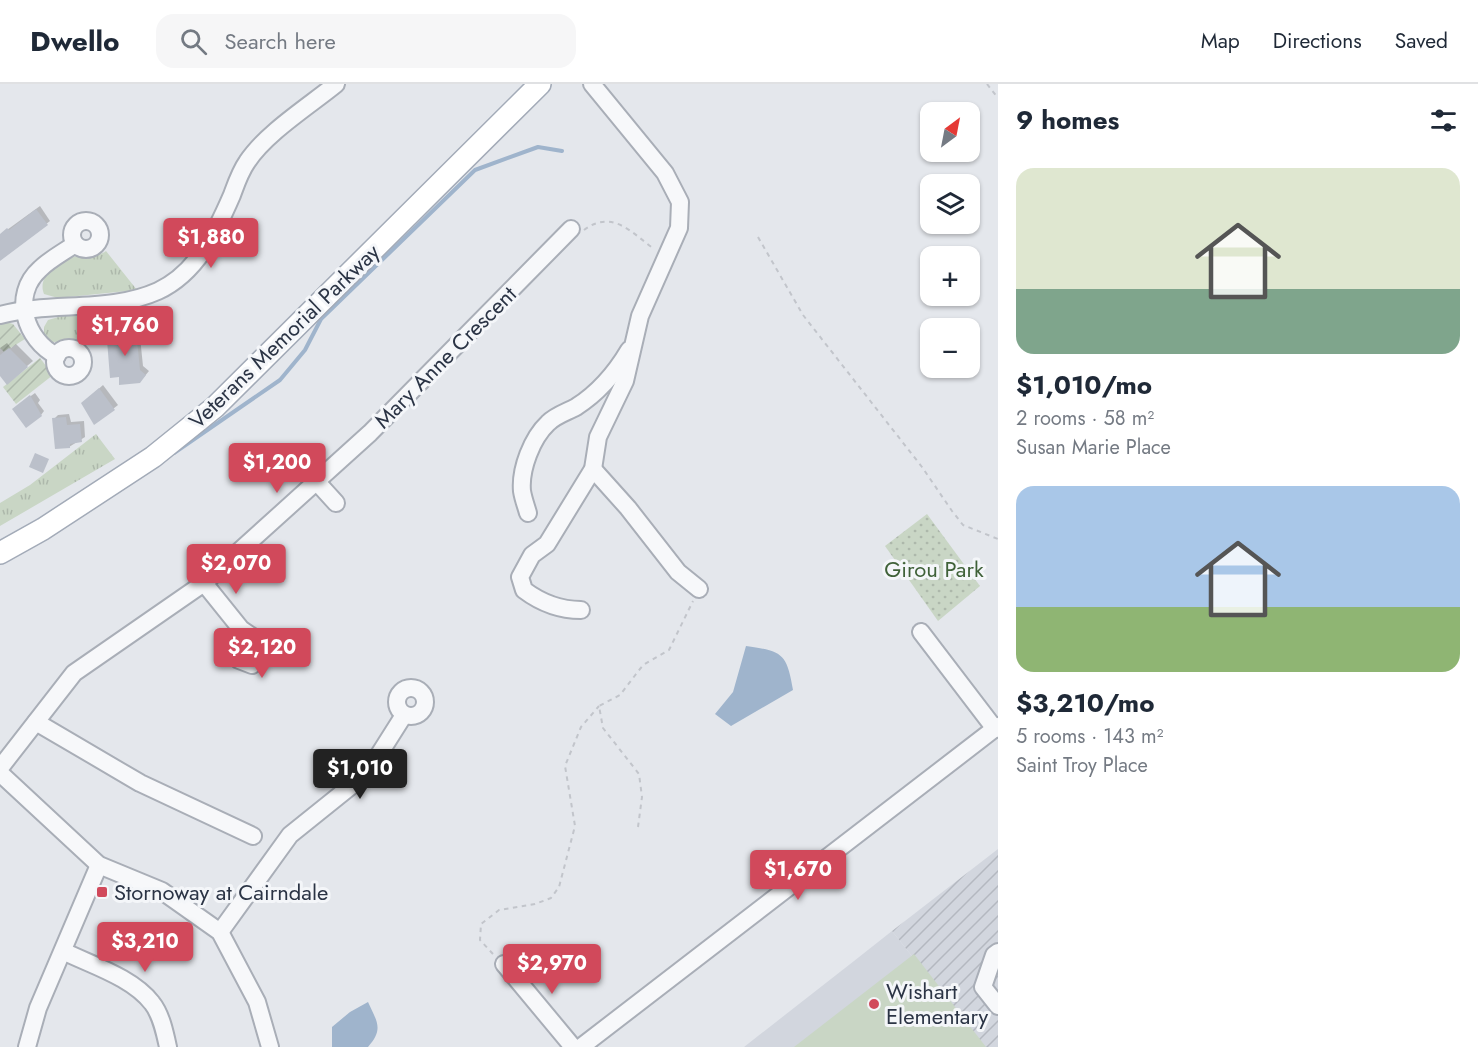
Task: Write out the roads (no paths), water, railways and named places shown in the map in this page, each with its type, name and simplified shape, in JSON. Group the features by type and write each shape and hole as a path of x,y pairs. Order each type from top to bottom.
{"main road":[{"name":"Veterans Memorial Parkway","path":"0,553 43,529 153,457 215,407 540,84"}],"street":[{"path":"0,315 24,310 124,302 160,290 177,279 206,247 246,163 259,147 336,84"},
{"path":"581,610 569,610 540,600 524,590 520,577 532,555 547,544 593,469 598,436 623,387 640,316 679,228 680,202 665,173 592,84"},
{"name":"Mary Anne Crescent","path":"0,768 74,673 204,583 370,433 572,229"},
{"path":"57,356 36,342 24,310 33,277 40,269 75,243"},
{"path":"528,513 522,491 523,480 528,456 540,433 552,419 579,405 603,384 632,344"},
{"path":"593,469 678,572 699,589"},
{"path":"316,481 336,503"},
{"path":"204,583 241,629"},
{"path":"581,1047 996,727 921,632"},
{"path":"220,932 290,835 361,778 373,764 404,715"},
{"path":"36,722 140,783 253,836"},
{"path":"0,773 99,866 162,891 220,932 257,1002 270,1047"},
{"path":"27,1047 38,1008 99,866"},
{"path":"63,951 132,986 153,1003 168,1047"},
{"path":"998,952 994,955 983,987 998,1006"},
{"path":"504,964 573,1047"}],"water":[{"path":"746,646 775,652 781,656 788,668 793,690 731,726 715,714 733,692"},
{"path":"368,1002 377,1025 373,1041 368,1047 332,1047 332,1027 350,1012"}],"waterway":[{"path":"174,453 280,380 305,350 321,319 475,170 538,147 562,151"}],"place":[{"name":"Stornoway at Cairndale","path":"102,892"},
{"name":"Wishart Elementary","path":"874,1004"}],"park label":[{"name":"Girou Park","path":"934,569"}]}
